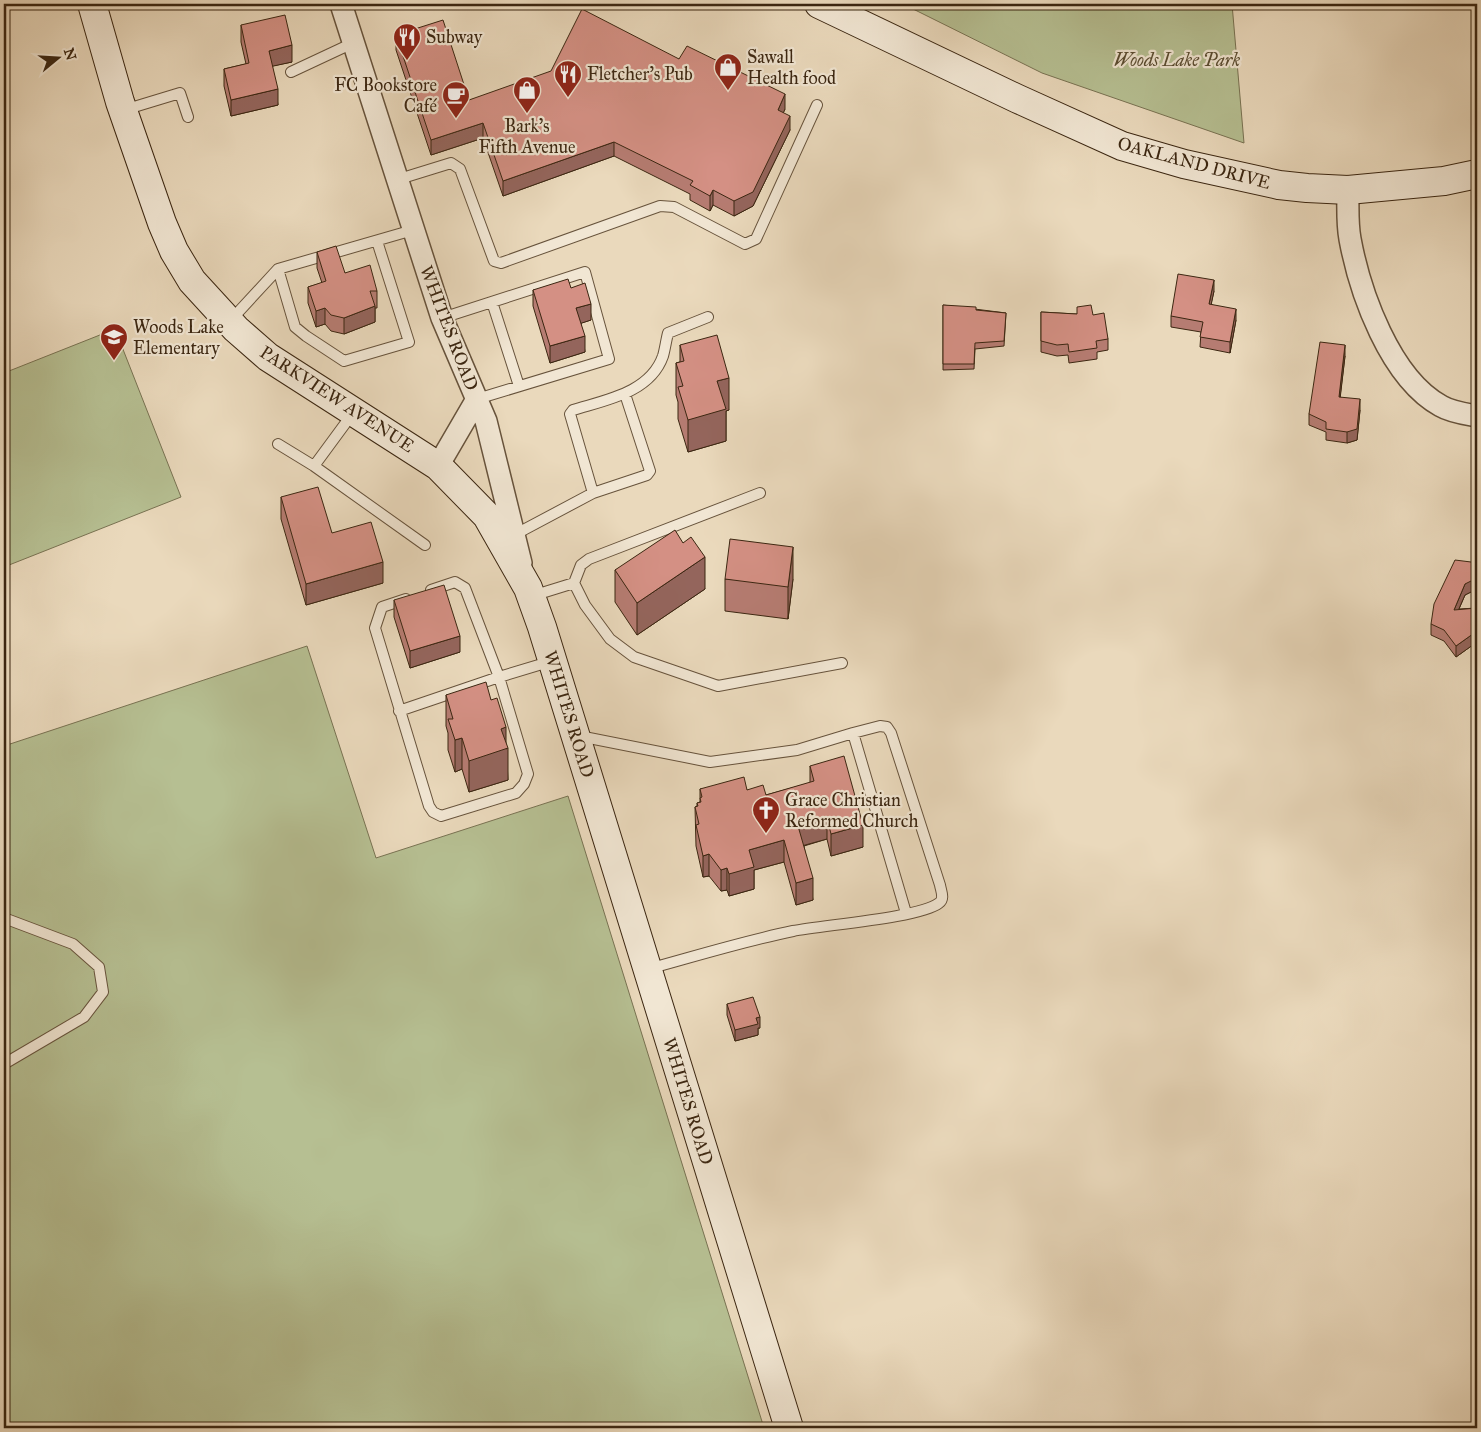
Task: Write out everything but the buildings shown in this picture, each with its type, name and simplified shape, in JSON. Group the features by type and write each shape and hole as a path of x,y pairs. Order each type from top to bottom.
{"street":[{"name":"PARKVIEW AVENUE","path":"92,4 123,111 162,223 174,252 192,281 229,322 268,357 438,466 487,516 530,592"},
{"name":"WHITES ROAD","path":"341,4 396,180 442,318 486,421 530,592 553,661 789,1428"},
{"name":"OAKLAND DRIVE","path":"819,4 1018,100 1122,146 1235,176 1279,185 1348,190 1444,181 1477,174"},
{"path":"1348,190 1350,239 1371,314 1386,345 1402,370 1420,391 1441,406 1477,416"},
{"path":"438,466 477,399"}],"lane":[{"path":"290,72 353,43"},
{"path":"123,111 180,93 188,117"},
{"path":"396,180 451,163 460,169 494,261 502,263 660,206 674,207 746,244 756,239 817,105"},
{"path":"229,322 278,270 413,230"},
{"path":"278,270 295,326 306,336 344,361 409,342 377,241"},
{"path":"442,318 584,272 609,359 477,399"},
{"path":"492,302 519,386"},
{"path":"593,493 570,414 573,410 625,394 648,379 662,358 668,334 708,316"},
{"path":"514,535 593,493 647,475 650,471 625,394"},
{"path":"314,466 354,412"},
{"path":"278,444 314,466 425,545"},
{"path":"760,493 589,559 581,565 574,583 584,605 610,639 634,658 718,686 842,663"},
{"path":"455,582 464,588 500,677 528,774 524,784 516,793 441,816 433,812 399,711 375,628 382,607 455,582"},
{"path":"530,592 574,583"},
{"path":"399,711 553,661"},
{"path":"576,736 710,762 797,750 880,726 887,727 892,733 940,886 942,899 940,902 906,913 792,931 647,969"},
{"path":"853,733 906,913"},
{"path":"4,918 73,944 99,967 103,992 84,1017 4,1064"}],"green space":[{"name":"Woods Lake Park","path":"903,4 1232,4 1244,143 1042,73"},
{"path":"115,329 181,497 4,567 4,373"},
{"path":"307,646 376,858 568,796 764,1428 4,1428 4,746"}],"place":[{"name":"Subway","path":"407,61"},
{"name":"Sawall Health food","path":"728,91"},
{"name":"Fletcher's Pub","path":"568,98"},
{"name":"Bark's Fifth Avenue","path":"527,114"},
{"name":"FC Bookstore Café","path":"456,119"},
{"name":"Woods Lake Elementary","path":"114,361"},
{"name":"Grace Christian Reformed Church","path":"766,834"}]}
